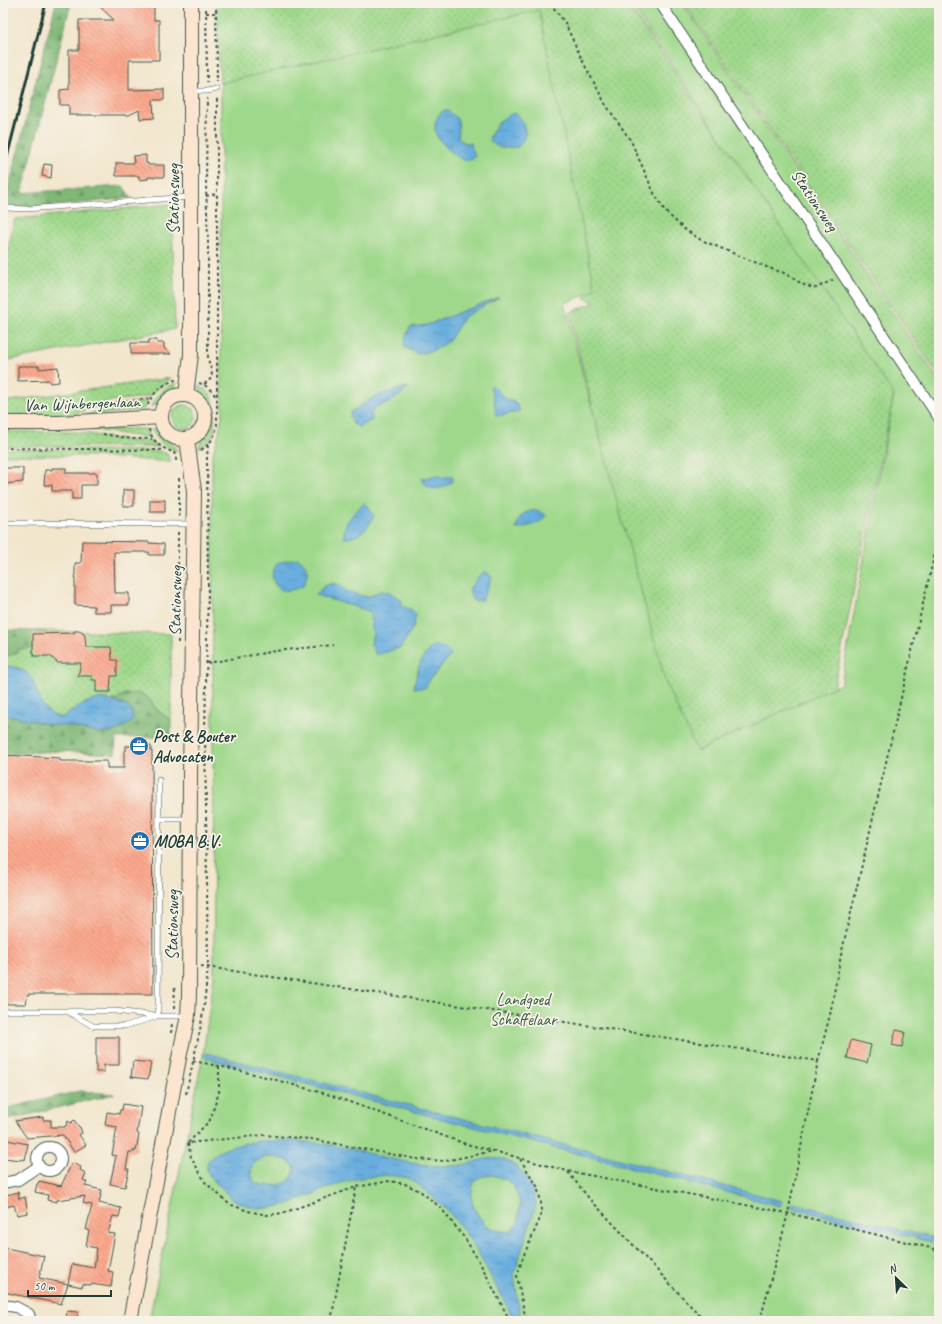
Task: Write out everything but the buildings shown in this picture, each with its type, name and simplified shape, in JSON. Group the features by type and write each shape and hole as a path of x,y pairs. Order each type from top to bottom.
{"main road":[{"name":"Stationsweg","path":"186,395 192,333 191,3"},
{"path":"186,395 193,397 203,406 205,420 203,427 194,437 187,439 175,438 169,434 162,424 162,411 169,401 186,395"},
{"name":"Van Wijnbergenlaan","path":"3,423 59,423 161,417"},
{"name":"Stationsweg","path":"130,1321 188,1016 190,965 190,819 194,491 187,439"}],"street":[{"name":"Stationsweg","path":"660,3 939,418"},
{"path":"3,1183 18,1180 39,1166"},
{"path":"3,1305 16,1307 29,1314 31,1321"}],"lane":[{"path":"191,91 217,90"},
{"path":"7,208 26,209 191,197"},
{"path":"3,523 194,524"},
{"path":"158,1016 159,780"},
{"path":"159,819 190,819"},
{"path":"3,1011 115,1011 158,1016 188,1016"},
{"path":"67,1011 93,1026 125,1026 158,1016"}],"path":[{"path":"206,3 208,357 212,368 212,373 209,380 204,384 217,398"},
{"path":"208,445 216,434 217,398 216,3"},
{"path":"420,3 424,6 464,3"},
{"path":"550,3 565,24 606,105 631,141 654,193 664,211 683,228 701,240 784,273 806,286 816,288 843,275"},
{"path":"152,439 174,452"},
{"path":"3,448 160,450 165,448"},
{"path":"760,1321 788,1213 818,1061 830,1015 841,955 939,535"},
{"path":"208,663 276,651 333,645"},
{"path":"190,965 818,1061"},
{"path":"193,1061 219,1066 330,1094 466,1144 567,1171 788,1213 939,1250"},
{"path":"188,1143 210,1120 219,1092 219,1066"},
{"path":"188,1143 264,1135 311,1139 416,1159 446,1162 494,1152"},
{"path":"188,1143 191,1156 205,1182 229,1204 248,1211 267,1215 283,1213 356,1187 390,1181 406,1184 420,1191 441,1208 466,1240 508,1315 509,1321"},
{"path":"519,1158 537,1186 541,1202 541,1216 523,1257 517,1276 526,1321"},
{"path":"567,1171 588,1197 705,1321"},
{"path":"331,1321 356,1187"},
{"path":"939,1225 935,1249 939,1268"}],"green space":[{"path":"56,3 71,3 22,193 123,186 131,198 22,209 4,205"},
{"path":"216,3 627,3 703,114 762,195 895,389 834,687 695,752 665,702 569,313 594,303 223,84 220,84"},
{"name":"Landgoed Schaffelaar","path":"630,3 682,3 935,375 939,376 939,1321 149,1321 203,1055 214,976 212,456 217,441 223,412 221,375 221,83 539,10 595,290 564,304 666,684 697,751 841,684 894,395"},
{"path":"684,3 939,3 939,376"},
{"path":"172,204 175,329 3,361 3,270 15,219"},
{"path":"171,378 151,395 146,397 111,401 69,416 3,416 3,402"},
{"path":"177,383 166,396 151,407 155,398 161,392"},
{"path":"199,386 205,389 213,399 215,413 214,433 208,442 199,448 211,422 211,418 210,408 201,393"},
{"path":"147,401 144,409 86,415 115,405"},
{"path":"184,405 189,406 195,412 195,422 189,428 184,429 179,428 173,422 172,417 173,412 179,406"},
{"path":"90,428 146,429 149,437 134,436"},
{"path":"151,429 166,437 177,451 162,443"},
{"path":"3,431 75,432 132,441 150,441 159,447 3,446"},
{"path":"3,449 159,451 167,454 171,462 91,456 3,455"},
{"path":"3,630 45,631 45,648 18,649 18,652 12,655 3,655"},
{"path":"45,631 171,634 171,720 157,710 148,697 125,694 113,701 101,698 61,718 48,712 38,698 30,676 18,669 3,666 3,655 7,656 18,649 45,648"},
{"path":"138,693 148,697 157,710 171,720 171,737 116,738 115,754 60,751 3,754 3,714 47,724 67,726 99,733 112,732 125,705 113,701 125,694"},
{"path":"80,1091 114,1094 3,1121 3,1109"}],"water":[{"path":"446,110 457,119 459,124 458,138 465,143 470,143 475,156 473,159 464,160 457,156 448,149 436,134 436,119 440,113"},
{"path":"515,113 523,123 526,136 518,147 502,148 492,143 489,139 493,130 505,117"},
{"path":"499,297 464,317 449,341 434,350 418,354 404,347 405,339 410,327 427,325"},
{"path":"492,385 506,399 515,402 520,410 518,412 496,416 494,399 490,387"},
{"path":"408,387 408,389 390,402 376,407 371,412 372,420 359,427 353,424 350,417 351,412 376,396"},
{"path":"433,476 453,477 452,482 435,489 428,486 421,479"},
{"path":"364,503 369,507 374,516 372,520 369,525 358,535 344,538 347,523"},
{"path":"537,510 546,515 541,521 533,525 516,529 522,515"},
{"path":"298,558 305,564 307,570 303,586 292,590 281,589 274,583 272,574 277,563"},
{"path":"485,571 492,577 482,600 472,600 469,590 478,577"},
{"path":"333,583 339,585 346,591 367,597 381,591 389,592 401,600 403,607 411,609 416,614 413,628 400,648 376,655 371,645 373,632 369,611 316,595 324,586"},
{"path":"434,645 448,650 451,655 431,678 425,688 414,688 416,675 422,659"},
{"path":"3,666 17,668 26,673 32,680 43,706 50,713 61,718 85,703 101,698 125,705 132,711 133,720 125,726 112,732 99,733 67,726 47,724 3,714"},
{"path":"206,1053 782,1201 780,1206 206,1058 204,1056"},
{"path":"258,1141 300,1141 317,1143 405,1162 438,1166 461,1165 494,1158 514,1164 527,1180 533,1192 536,1205 514,1274 521,1321 514,1321 471,1241 459,1225 437,1201 410,1179 399,1176 361,1178 343,1182 295,1202 274,1207 252,1207 240,1203 229,1196 208,1173 208,1163 211,1157 226,1149","holes":["266,1157 283,1159 290,1162 295,1169 293,1176 289,1180 279,1185 273,1186 255,1183 251,1173 252,1166 257,1161","493,1175 507,1180 514,1187 520,1202 518,1223 510,1232 495,1229 485,1224 479,1217 473,1204 472,1192 476,1180 481,1177"]},
{"path":"793,1203 934,1238 932,1242 792,1208 791,1206"}],"railway":[{"path":"3,173 46,3"}],"place":[{"name":"Post & Bouter Advocaten","path":"139,746"},
{"name":"MOBA B.V.","path":"140,841"}]}
